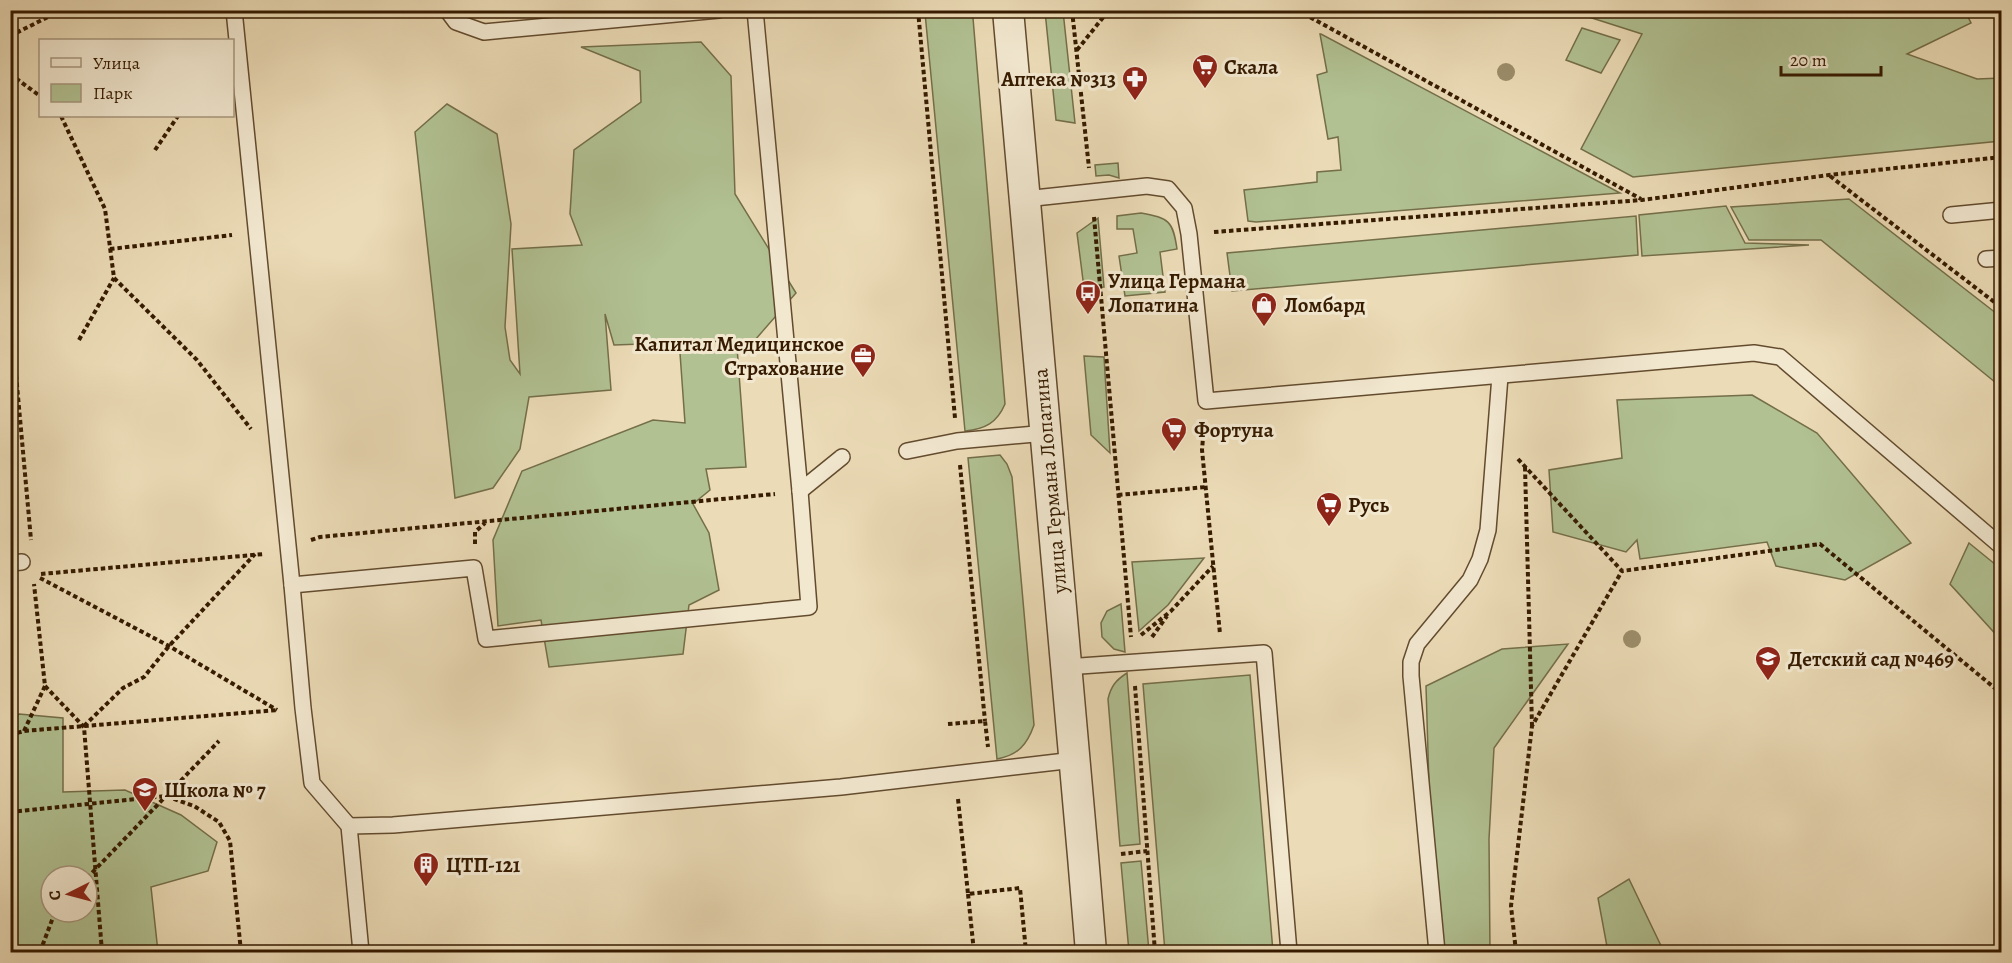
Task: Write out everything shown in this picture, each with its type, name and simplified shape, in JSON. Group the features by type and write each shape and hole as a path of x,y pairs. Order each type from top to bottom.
{"street":[{"name":"улица Германа Лопатина","path":"1008,10 1090,952"}],"lane":[{"path":"234,10 312,783 350,826 361,952"},
{"path":"447,10 456,22 484,32 719,10"},
{"path":"292,585 474,568 486,639 809,607 755,10"},
{"path":"1025,199 1147,186 1168,189 1184,208 1206,401 1754,353 1780,357 2001,547"},
{"path":"1951,215 2001,210"},
{"path":"1437,952 1411,662 1417,644 1470,580 1480,559 1488,530 1500,376"},
{"path":"907,451 957,441 1046,433"},
{"path":"800,491 842,457"},
{"path":"1066,667 1264,653 1289,952"},
{"path":"350,826 393,825 841,787 1074,760"}],"path":[{"path":"10,36 62,10"},
{"path":"918,10 988,750"},
{"path":"1072,10 1092,192 1131,643 1171,611 1213,566"},
{"path":"1077,51 1109,10"},
{"path":"1221,10 1232,15 1274,10"},
{"path":"1297,10 1642,200"},
{"path":"10,74 39,95"},
{"path":"61,117 105,209 114,278 79,340"},
{"path":"155,150 177,117"},
{"path":"1188,234 1642,200 1829,175 2001,157"},
{"path":"1829,175 2001,308"},
{"path":"110,249 256,232"},
{"path":"114,278 197,360 253,432"},
{"path":"10,308 45,686 24,730"},
{"path":"1206,401 1202,450 1221,655"},
{"path":"1495,436 1622,571"},
{"path":"1516,952 1511,906 1532,726 1525,466"},
{"path":"1118,495 1206,487"},
{"path":"33,574 269,554 320,537 800,491"},
{"path":"1622,571 1820,544 2001,694"},
{"path":"84,727 123,688 144,677 169,646 255,554"},
{"path":"16,563 169,646 278,710"},
{"path":"1532,726 1622,571"},
{"path":"1132,663 1155,952"},
{"path":"45,686 84,727 94,864"},
{"path":"10,735 24,730 303,708"},
{"path":"948,724 985,721"},
{"path":"99,866 219,741"},
{"path":"10,812 166,796 194,806 219,822 230,841 241,952"},
{"path":"959,814 974,952"},
{"path":"1120,854 1147,851"},
{"path":"968,894 1020,888 1026,952"},
{"path":"99,917 102,952"},
{"path":"40,952 50,924"}],"green space":[{"path":"944,10 969,11 973,18 1005,404 990,424 979,429 965,431 925,13"},
{"path":"1045,11 1063,11 1075,123 1056,120"},
{"path":"1570,11 1965,11 1971,23 1907,54 1977,79 2001,78 2001,141 1633,177 1581,149 1642,34"},
{"path":"1582,28 1620,40 1601,73 1566,60"},
{"path":"1320,34 1620,193 1248,221 1244,190 1317,182 1317,172 1341,170 1338,137 1328,139 1317,75 1327,72"},
{"path":"701,42 731,76 735,194 796,293 755,340 614,345 605,314 611,390 529,397 520,449 493,488 455,498 415,132 447,104 497,134 511,224 505,327 510,360 520,374 512,249 582,245 570,214 574,150 641,102 640,71 581,47"},
{"path":"1118,163 1119,178 1109,175 1096,176 1095,165"},
{"path":"1849,199 2001,317 2001,387 1821,240 1749,240 1731,207"},
{"path":"1726,206 1745,243 1809,245 1642,256 1639,215"},
{"path":"1141,213 1168,222 1174,232 1177,249 1160,252 1165,292 1125,296 1119,256 1137,253 1133,229 1117,229 1117,216"},
{"path":"1636,216 1638,255 1232,291 1227,253"},
{"path":"1098,218 1104,287 1084,288 1077,233"},
{"path":"737,347 746,467 706,469 710,490 693,504 709,533 719,590 689,605 683,654 549,667 541,620 498,626 493,540 522,471 653,420 685,423 680,353"},
{"path":"1084,356 1104,357 1110,453 1091,435"},
{"path":"1752,395 1817,433 1911,543 1845,580 1776,566 1767,542 1640,559 1637,540 1626,552 1553,532 1549,470 1622,458 1617,400"},
{"path":"1000,455 1007,464 1012,477 1034,725 1021,748 1011,755 997,759 968,458"},
{"path":"1969,543 2001,569 2001,640 1950,584"},
{"path":"1204,558 1168,605 1139,631 1132,562"},
{"path":"1121,604 1125,652 1114,649 1102,637 1101,623 1107,611"},
{"path":"1568,644 1494,748 1489,839 1490,952 1434,952 1426,686 1502,649"},
{"path":"1127,673 1140,844 1120,846 1108,699 1114,684"},
{"path":"1250,675 1273,952 1165,952 1143,684"},
{"path":"19,714 63,718 63,792 125,790 181,815 217,842 208,871 151,887 158,952 11,952 10,723"},
{"path":"1141,861 1149,952 1129,952 1121,863"},
{"path":"1629,879 1664,952 1608,952 1598,898"}],"place":[{"name":"Скала","path":"1205,90"},
{"name":"Аптека №313","path":"1135,102"},
{"name":"Улица Германа Лопатина","path":"1088,316"},
{"name":"Ломбард","path":"1264,328"},
{"name":"Капитал Медицинское Страхование","path":"863,379"},
{"name":"Фортуна","path":"1174,453"},
{"name":"Русь","path":"1329,528"},
{"name":"Детский сад №469","path":"1768,682"},
{"name":"Школа № 7","path":"145,813"},
{"name":"ЦТП-121","path":"426,888"}]}
